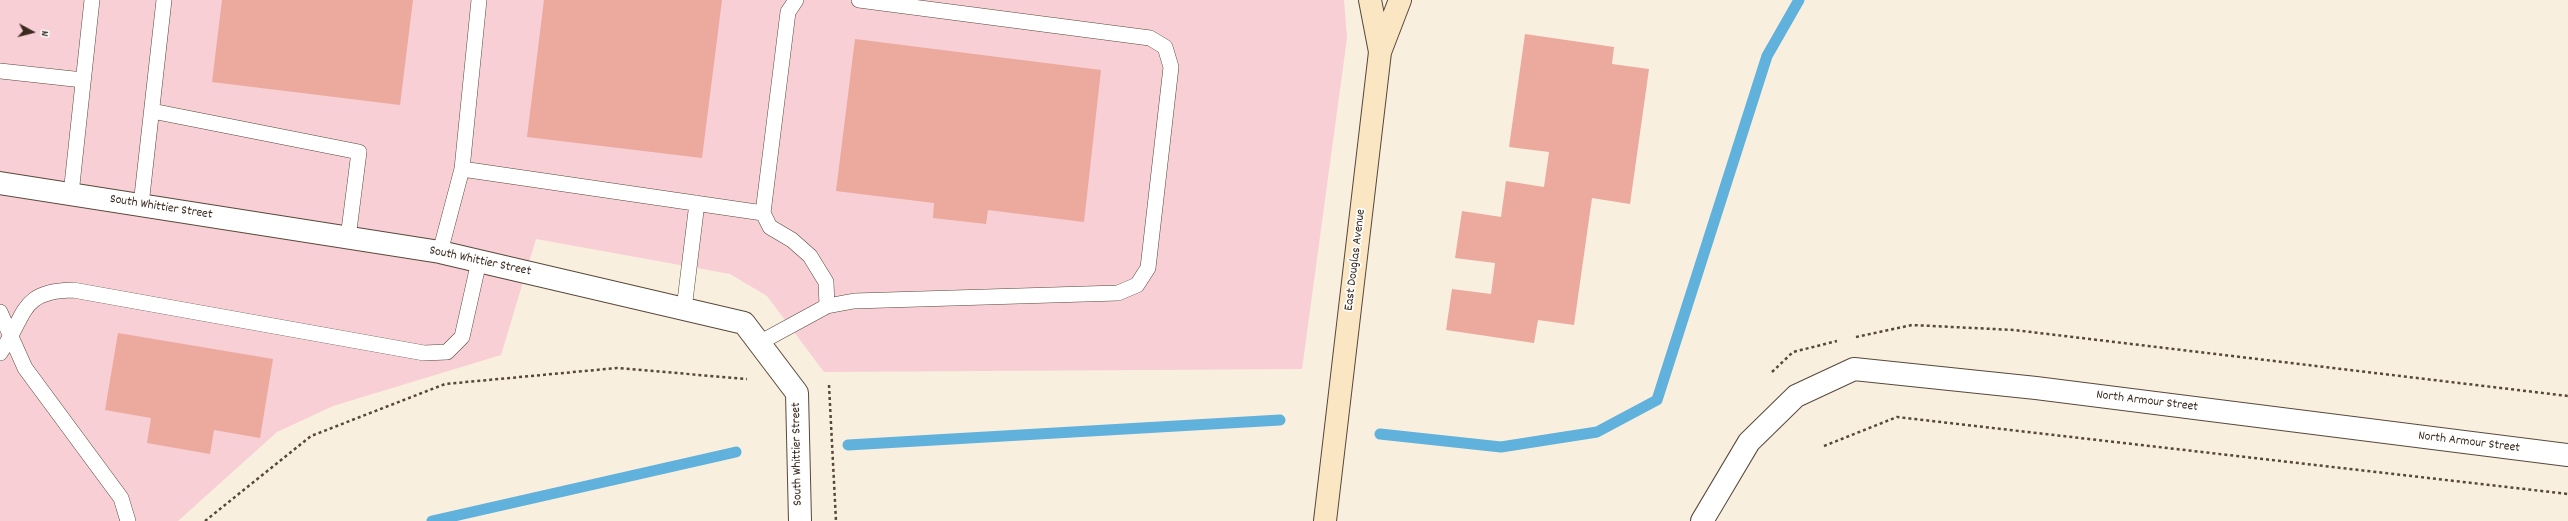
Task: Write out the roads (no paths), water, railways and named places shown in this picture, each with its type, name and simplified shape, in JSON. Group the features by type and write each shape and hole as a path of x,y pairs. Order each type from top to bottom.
{"street":[{"name":"East Douglas Avenue","path":"1325,521 1380,52 1370,0"},
{"path":"1380,52 1400,0"},
{"name":"South Whittier Street","path":"0,183 440,252 744,323 797,393 800,521"},
{"name":"North Armour Street","path":"1702,521 1749,442 1796,396 1854,369 2044,389 2568,455"}],"lane":[{"path":"71,194 92,0"},
{"path":"140,205 164,0"},
{"path":"440,252 462,169 479,0"},
{"path":"796,0 788,12 763,213 770,227 792,240 810,256 826,282 827,306"},
{"path":"759,343 827,306 854,301 1118,293 1136,285 1148,268 1171,67 1165,47 1150,38 859,0"},
{"path":"0,71 83,80"},
{"path":"152,110 359,152 348,238"},
{"path":"462,169 763,213"},
{"path":"684,309 697,203"},
{"path":"0,353 10,338 28,303 51,291 73,290 424,353 447,352 462,337 479,261"},
{"path":"0,312 10,338 25,368 121,498 128,521"}],"waterway":[{"path":"1380,434 1501,447 1597,432 1657,400 1767,56 1799,0"},
{"path":"848,445 1280,420"},
{"path":"432,521 736,452"}]}
